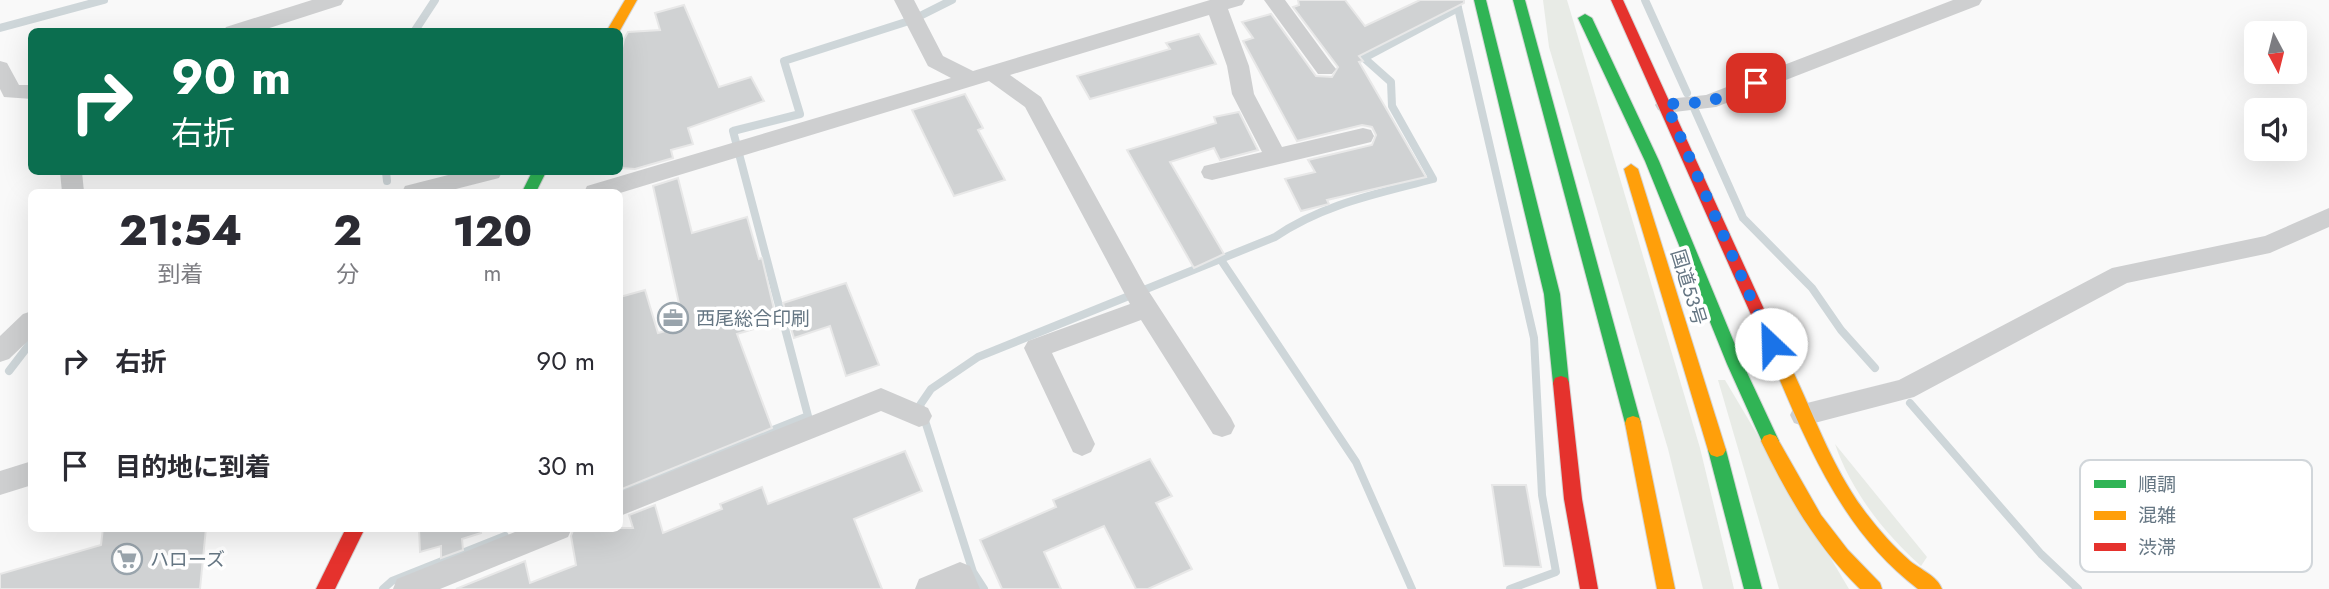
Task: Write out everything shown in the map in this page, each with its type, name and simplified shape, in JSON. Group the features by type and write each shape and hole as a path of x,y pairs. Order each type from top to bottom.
{"main road":[{"path":"614,28 631,0"},
{"path":"1480,0 1552,294 1573,499 1590,589"},
{"path":"1519,0 1638,443 1666,589"},
{"name":"国道53号","path":"1579,0 1714,439 1753,589"},
{"path":"1617,0 1666,104 1830,476 1852,515 1886,555 1933,589"},
{"path":"1585,18 1661,182 1723,341 1763,428 1815,525 1858,578 1873,589"},
{"path":"325,589 354,532"}],"street":[{"path":"246,28 334,0"},
{"path":"904,0 935,61 981,76 1033,102 1141,300 1222,426"},
{"path":"1274,0 1325,69"},
{"path":"1666,104 1708,102 1972,0"},
{"path":"605,189 1226,3 1243,94 1276,158"},
{"path":"0,68 12,92 28,92"},
{"path":"1212,172 1363,136"},
{"path":"425,189 479,175"},
{"path":"1802,415 1905,388 2121,275 2270,244 2329,218"},
{"path":"1082,444 1037,348 1141,300"},
{"path":"0,352 28,324"},
{"path":"623,503 881,399 919,416"},
{"path":"0,483 28,474"},
{"path":"407,589 548,532"},
{"path":"929,589 960,575 966,589"}],"shaded area":[{"path":"1543,0 1567,0 1700,448 1734,589 1703,589 1668,449 1549,47"},
{"path":"1718,380 1725,380 1849,589 1779,589"},
{"path":"1835,444 1927,557 1921,566 1894,540 1859,495"}],"building":[{"path":"1298,0 1345,0 1365,26 1420,0 1464,0 1464,3 1359,56 1363,61 1359,62 1426,177 1327,200 1329,204 1301,211 1285,179 1315,172 1308,160 1372,145 1376,135 1372,127 1362,125 1297,141 1243,41 1253,38 1242,22 1271,14 1316,76 1332,77 1338,67 1293,7 1299,5"},
{"path":"684,5 719,87 751,77 764,101 688,128 693,144 671,150 673,158 635,169 623,168 623,44 628,32 660,30 655,13"},
{"path":"1199,34 1216,64 1090,99 1077,76 1170,49 1166,43"},
{"path":"965,94 983,128 978,130 1005,180 954,196 912,110"},
{"path":"1239,112 1258,150 1220,160 1214,148 1170,162 1224,254 1194,268 1127,150 1216,123 1214,117"},
{"path":"678,178 692,233 747,217 759,259 762,258 777,322 737,334 772,428 623,489 623,296 645,290 658,333 684,326 653,186"},
{"path":"846,283 879,365 846,376 830,326 794,338 783,303"},
{"path":"905,451 922,491 854,519 882,589 456,589 525,561 530,583 576,565 572,532 623,532 623,528 633,528 629,515 655,505 663,533 722,509 720,504 762,487 768,504"},
{"path":"1150,459 1172,496 1156,503 1192,569 1148,589 1136,589 1104,526 1044,552 1061,589 1002,589 980,540 1056,507 1053,500"},
{"path":"1492,485 1526,485 1541,567 1504,566"},
{"name":"ハローズ","path":"103,532 206,532 200,589 0,589 0,574 101,545"},
{"path":"419,532 481,532 462,539 463,550 441,558 441,546 420,552"}],"waterway":[{"path":"0,28 104,0"},
{"path":"417,28 435,0"},
{"path":"916,18 952,0"},
{"path":"1455,0 1458,8"},
{"path":"1645,0 1687,93"},
{"path":"984,589 973,572 920,405 931,389 978,357 1275,237 1331,208 1433,179 1392,106 1391,82 1364,58 1458,8"},
{"path":"1458,8 1534,338 1542,495 1556,572 1510,589"},
{"path":"623,490 808,416 733,131 800,114 784,61 909,21"},
{"path":"1694,108 1743,218 1812,288 1841,330 1875,368"},
{"path":"386,175 387,181"},
{"path":"1221,260 1356,462 1412,589"},
{"path":"9,371 28,346"},
{"path":"1910,403 2041,554 2078,589"},
{"path":"383,589 392,581 505,536"}],"traffic: fast":[{"path":"1480,0 1552,294 1561,383"},
{"path":"1519,0 1633,423"},
{"path":"1585,18 1652,161 1735,364 1770,441"},
{"path":"530,189 538,175"},
{"path":"1717,450 1753,589"}],"traffic: slow":[{"path":"614,28 631,0"},
{"path":"1631,169 1717,450"},
{"path":"1781,364 1824,459 1858,517 1904,567 1933,589"},
{"path":"1633,423 1666,589"},
{"path":"1770,441 1791,482 1828,539 1873,589"}],"traffic: jam":[{"path":"1617,0 1781,364"},
{"path":"1561,383 1573,499 1589,589"},
{"path":"325,589 354,532"}],"place":[{"name":"西尾総合印刷","path":"673,318"},
{"name":"ハローズ","path":"127,559"}],"route":[{"path":"1756,83 1708,102 1666,104 1771,344"}]}
